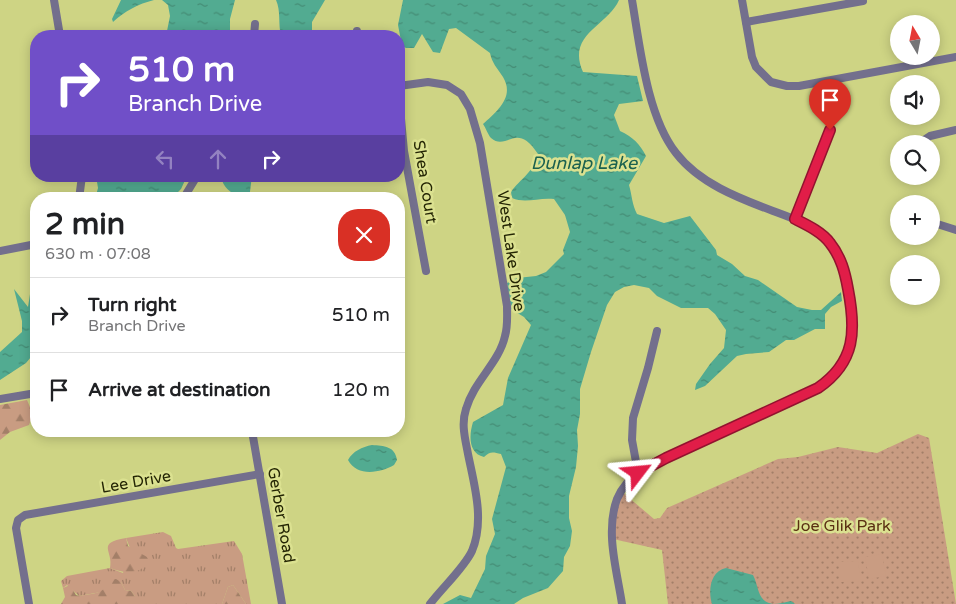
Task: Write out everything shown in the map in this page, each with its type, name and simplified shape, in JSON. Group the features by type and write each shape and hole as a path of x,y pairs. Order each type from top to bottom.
{"street":[{"path":"54,0 59,30"},
{"path":"622,604 612,522 614,508 626,483 638,473 666,458 818,388 834,375 845,359 852,340 854,320 844,269 829,241 795,219 711,184 691,170 675,153 662,131 652,106 632,0"},
{"path":"742,0 752,57 756,67 770,82 787,86 799,86 956,56"},
{"path":"746,22 863,1"},
{"path":"254,30 255,24"},
{"name":"West Lake Drive","path":"405,85 428,82 447,85 461,94 470,109 480,143 507,306 507,325 501,348 475,388 464,417 464,436 477,499 474,543 468,559 430,604"},
{"path":"795,219 830,130"},
{"path":"934,135 956,130"},
{"name":"Shea Court","path":"405,156 426,271"},
{"path":"940,225 956,230"},
{"path":"0,251 30,245"},
{"path":"638,473 632,440 633,418 657,331"},
{"path":"0,399 30,393"},
{"name":"Gerber Road","path":"253,437 282,604"},
{"name":"Lee Drive","path":"30,604 16,528 18,520 25,516 260,474"}],"green space":[{"path":"27,400 30,407 29,425 10,432 0,440 0,405"},
{"name":"Joe Glik Park","path":"918,434 929,438 956,604 668,604 662,550 613,539 613,522 621,491 654,519 660,518 667,508 778,459 798,457 838,447 877,453"},
{"path":"163,532 171,536 178,549 234,541 242,554 251,604 246,604 233,585 228,587 222,604 135,604 135,596 131,591 125,590 121,582 101,592 79,596 67,585 63,588 61,581 67,576 110,568 123,573 130,548 126,538"},
{"path":"126,538 128,546 147,557 150,562 136,571 126,572 110,568 111,562 108,545 111,542"},
{"path":"882,554 886,576 869,579 865,557"},
{"path":"858,561 861,581 841,582 841,562"},
{"path":"116,579 121,582 125,590 131,591 135,596 135,604 61,604 65,597 63,588 70,585 76,595 79,596 101,591 109,580"},
{"path":"233,585 246,604 222,604 228,587"}],"water":[{"path":"121,0 154,0 132,8 113,22 112,19"},
{"path":"162,0 235,0 230,19 230,30 167,30 170,16 168,5"},
{"path":"276,0 325,0 312,22 312,30 280,30"},
{"name":"Dunlap Lake","path":"403,0 619,0 614,9 584,39 580,48 579,59 583,72 637,76 643,101 619,104 614,115 620,131 636,141 646,156 629,185 637,214 664,223 690,216 716,250 717,255 732,264 745,276 758,280 797,307 821,310 841,292 842,301 831,307 825,314 825,329 815,329 794,340 786,340 769,352 737,356 705,386 695,390 696,384 724,348 726,330 715,314 708,308 681,308 657,296 649,288 634,285 624,287 615,292 607,305 580,389 576,467 569,496 569,518 572,531 570,546 564,557 563,571 548,588 523,598 514,604 443,604 460,595 471,598 485,569 486,556 495,534 492,519 506,467 501,454 492,453 484,457 475,452 471,443 471,432 473,422 503,405 508,378 531,325 524,317 511,309 507,283 517,278 536,276 546,272 564,254 563,250 570,232 565,215 554,199 517,200 512,198 511,192 531,170 538,154 524,139 512,138 502,142 491,138 483,124 499,109 506,97 507,91 503,77 493,63 490,53 456,28 449,29 440,53 433,52 422,34 414,48 406,48 405,30 399,30 398,25"},
{"path":"97,182 184,182 178,192 97,192"},
{"path":"222,182 251,182 250,192 231,192"},
{"path":"14,289 28,307 30,294 30,358 26,363 0,380 0,352 22,332 22,321"},
{"path":"372,445 385,446 391,449 396,455 397,460 394,465 382,470 369,472 357,469 348,460 352,454 361,448"},
{"path":"726,568 753,575 761,597 764,601 774,604 712,604 711,582 716,573"},
{"path":"791,601 795,604 774,604"}],"route":[{"path":"638,473 733,426 818,388 834,375 845,359 852,340 854,320 844,269 829,241 795,219 830,130"}]}
